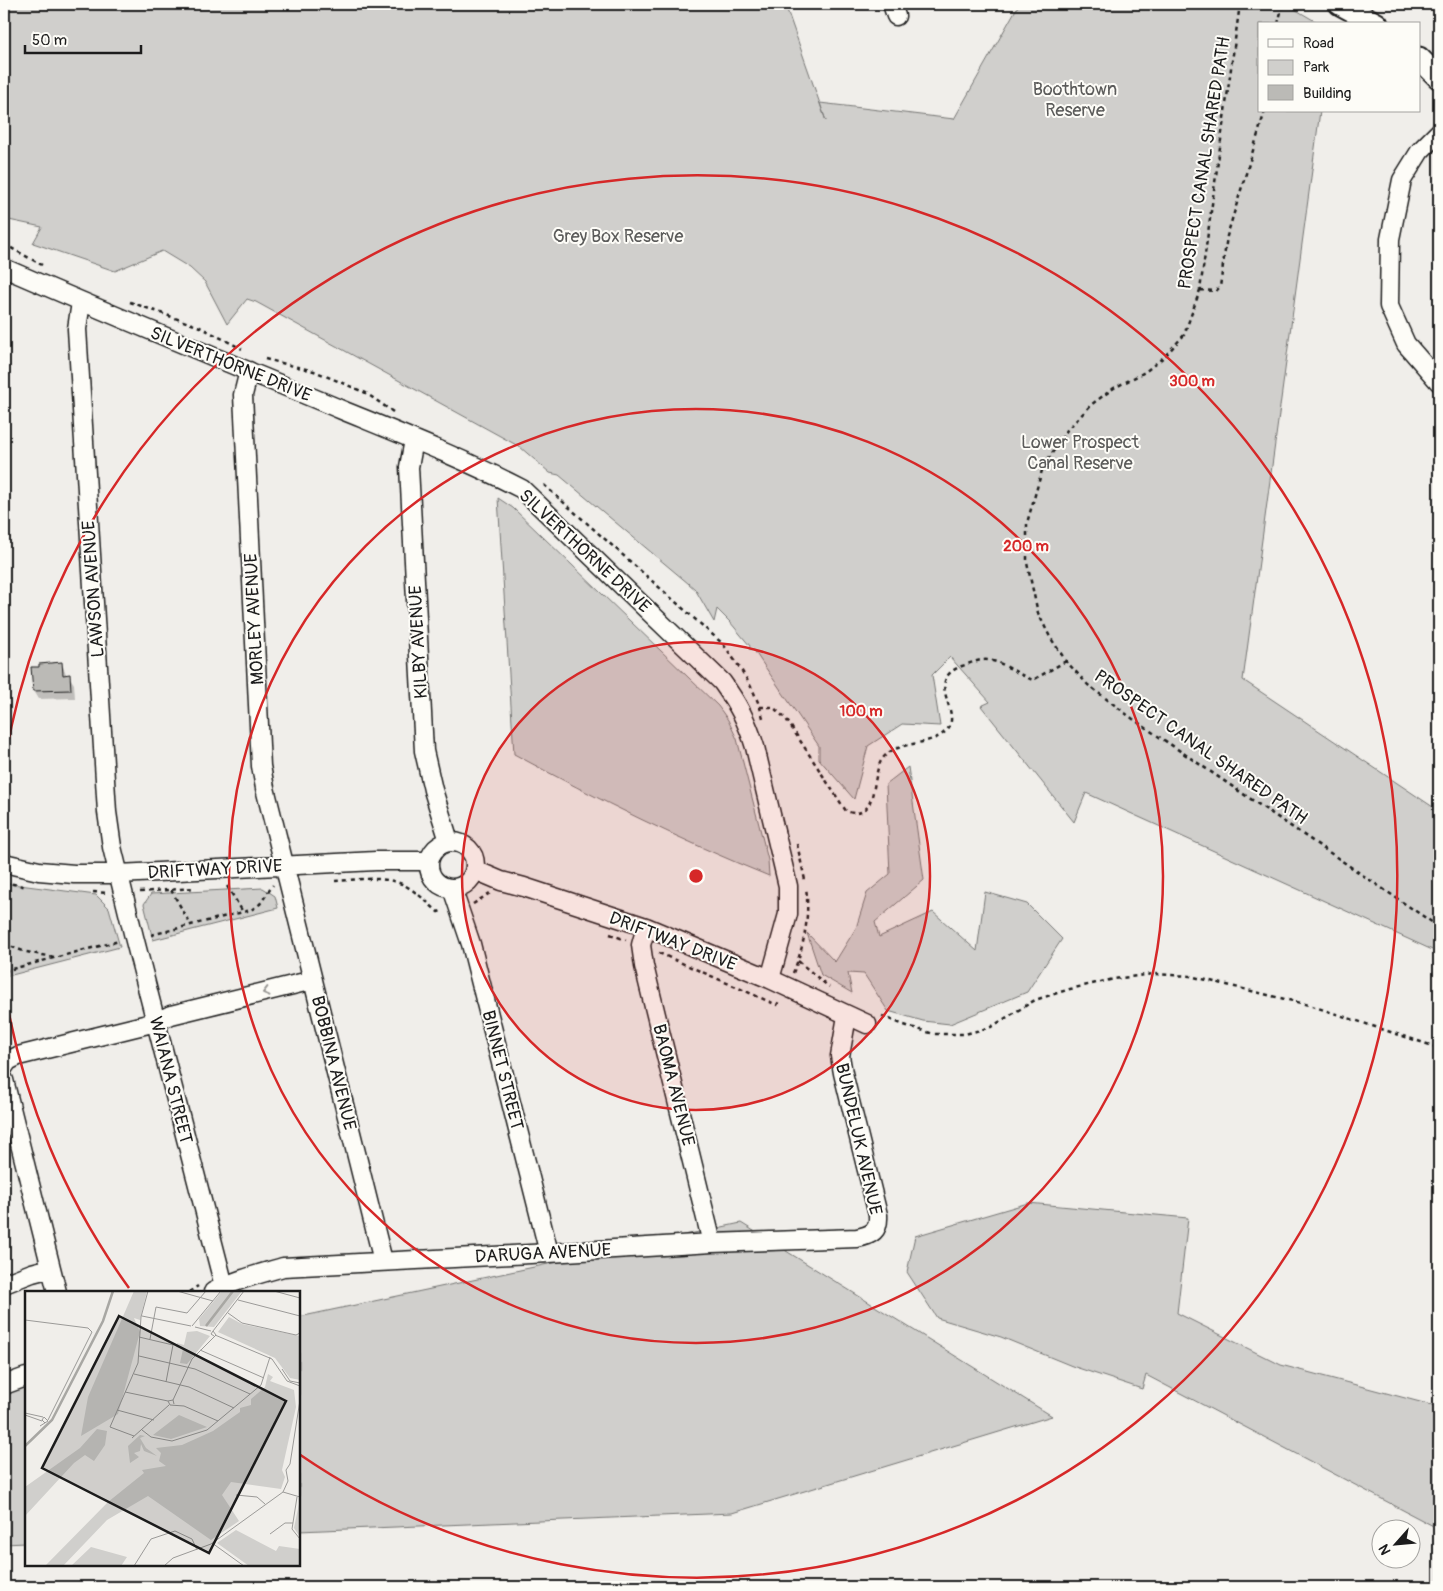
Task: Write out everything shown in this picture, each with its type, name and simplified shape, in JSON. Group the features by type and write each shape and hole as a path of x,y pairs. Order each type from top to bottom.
{"main road":[{"path":"1349,6 1375,22"},
{"path":"1420,59 1439,78"}],"street":[{"path":"1439,132 1420,151 1402,180 1390,239 1388,306 1406,344 1439,382"},
{"name":"SILVERTHORNE DRIVE","path":"4,268 81,302 414,440 522,489 722,682 738,704 748,724 755,746 788,886 788,914 770,979"},
{"name":"LAWSON AVENUE","path":"81,302 77,329 107,812 112,847 119,874"},
{"name":"MORLEY AVENUE","path":"249,371 243,395 261,766 284,865"},
{"name":"KILBY AVENUE","path":"414,440 409,467 424,751 433,790 449,841"},
{"path":"449,841 457,842 470,849 474,855 475,870 471,879 463,886 445,887 433,878 429,871 428,861 432,853 440,845 449,841"},
{"name":"DRIFTWAY DRIVE","path":"4,864 39,871 119,874 376,861 428,861"},
{"name":"BOBBINA AVENUE","path":"284,865 384,1261"},
{"name":"DRIFTWAY DRIVE","path":"475,870 501,881 646,927 770,979 847,1016 874,1020"},
{"name":"WAIANA STREET","path":"119,874 219,1289"},
{"name":"BINNET STREET","path":"452,888 471,944 549,1254"},
{"name":"BAOMA AVENUE","path":"646,927 641,945 644,966 712,1243"},
{"path":"4,1067 8,1061 18,1056 314,980"},
{"name":"BUNDELUK AVENUE","path":"847,1016 840,1056 878,1215 875,1231"},
{"path":"4,1080 57,1291"},
{"name":"DARUGA AVENUE","path":"219,1289 254,1275 283,1267 549,1254 712,1243 857,1238 869,1236 875,1231"},
{"path":"4,1284 51,1268"},
{"path":"4,1385 25,1377"}],"path":[{"name":"PROSPECT CANAL SHARED PATH","path":"1240,4 1200,290 1184,335 1165,356 1144,372 1114,388 1092,404 1067,430 1043,467 1027,523 1027,563 1038,613 1050,637 1066,661 1088,685 1133,718 1439,927"},
{"path":"1278,22 1283,4"},
{"path":"1200,290 1216,291 1220,287 1227,236 1265,112"},
{"path":"760,707 774,707 786,719 846,811 854,814 862,813 869,806 880,762 887,754 896,749 933,739 945,732 951,725 952,719 944,692 945,680 953,669 976,661 987,660 999,663 1022,676 1034,680 1066,661"},
{"path":"4,970 251,910 260,904 274,883"},
{"path":"227,886 242,912"},
{"path":"171,890 191,925"},
{"path":"4,944 26,952 55,958"},
{"path":"798,961 835,992"},
{"path":"874,1020 934,1034 965,1034 991,1027 1035,1000 1070,989 1114,979 1154,974 1190,976 1309,1005 1439,1048"}],"green space":[{"path":"4,4 785,4 826,121 820,103 954,119 1019,4 1286,4 1317,22 1258,22 1258,112 1320,112 1243,680 1439,811 1439,953 1086,793 1074,822 981,706 990,702 950,657 932,675 940,726 902,724 868,746 854,799 819,759 819,746 754,650 749,649 750,646 730,622 717,609 714,622 695,589 559,475 550,473 520,447 256,302 247,299 227,324 205,282 190,268 162,251 115,271 33,243 42,227 4,219"},
{"path":"498,498 513,508 718,706 728,720 737,739 768,860 769,876 640,819 514,754"},
{"path":"908,767 924,880 875,922 879,937 933,912 977,951 985,892 1027,904 1062,939 1027,992 950,1024 923,1021 888,1011 864,974 848,973 852,993 821,975 807,933 835,962 856,928 867,893 890,874 886,784"},
{"path":"4,883 96,895 109,908 120,947 4,977"},
{"path":"263,888 275,896 278,908 153,940 144,904 151,894"},
{"path":"1028,1203 1188,1218 1177,1313 1281,1365 1439,1407 1439,1529 1146,1375 1142,1389 1072,1366 1001,1337 937,1318 907,1272 915,1236"},
{"path":"741,1223 1052,1416 732,1513 300,1531 300,1317"},
{"path":"25,1382 25,1543 4,1544 4,1399"}],"building":[{"path":"62,662 63,675 70,674 71,690 33,691 31,667 39,667 39,664"}],"park label":[{"name":"Boothtown Reserve","path":"1075,99"},
{"name":"Grey Box Reserve","path":"618,236"},
{"name":"Lower Prospect Canal Reserve","path":"1080,452"}]}
